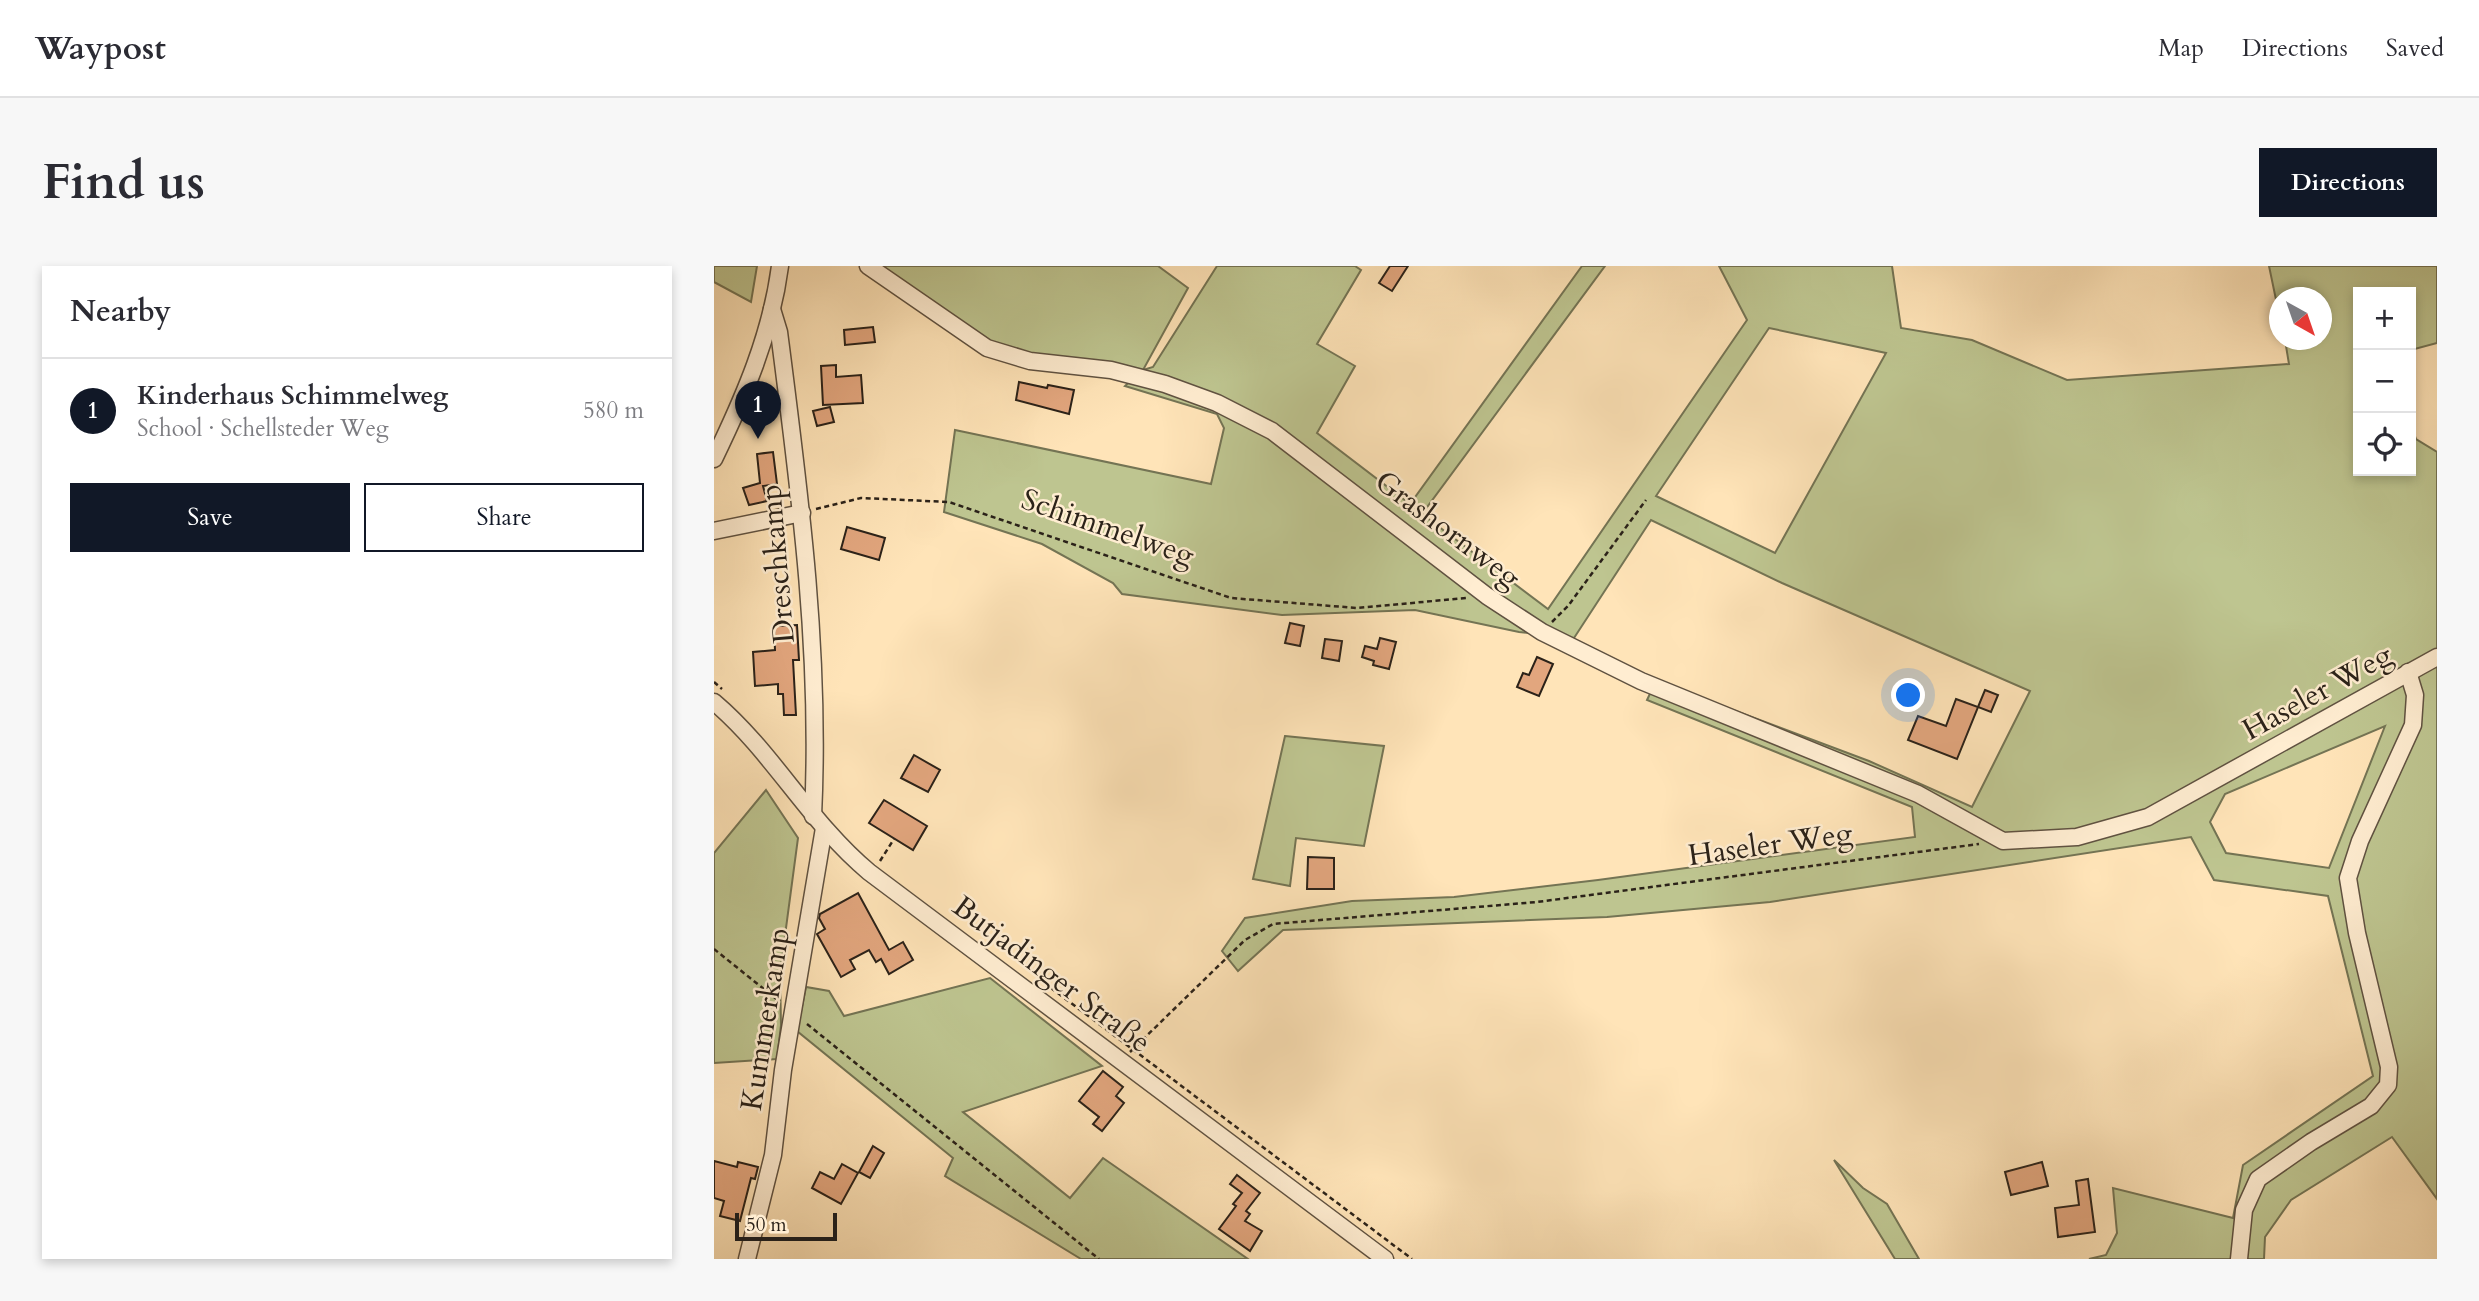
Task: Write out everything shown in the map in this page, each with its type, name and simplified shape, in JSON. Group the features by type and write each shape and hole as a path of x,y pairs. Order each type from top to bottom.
{"street":[{"path":"714,459 741,404 759,357 780,266"},
{"name":"Grashornweg","path":"868,266 987,348 1030,360 1111,370 1165,384 1217,403 1272,430 1487,596 1542,632 1641,681 1918,794 2003,841"},
{"name":"Dreschkamp","path":"772,309 779,332 802,513 817,711 819,822"},
{"path":"714,531 802,513"},
{"name":"Haseler Weg","path":"2003,841 2077,837 2148,817 2437,657"},
{"path":"2239,1259 2244,1210 2258,1180 2311,1142 2371,1106 2388,1085 2389,1068 2357,933 2348,878 2360,841 2413,725 2415,695 2408,672"},
{"name":"Butjadinger Straße","path":"719,696 819,822 845,851 869,872 1127,1056 1385,1259"},
{"name":"Kummerkamp","path":"747,1259 773,1154 819,822"}],"path":[{"name":"Schimmelweg","path":"802,513 861,498 949,502 1231,598 1357,608 1487,596"},
{"path":"1542,632 1568,606 1646,500"},
{"path":"714,682 719,696"},
{"path":"871,855 880,861 894,839"},
{"name":"Haseler Weg","path":"1127,1056 1245,940 1273,924 1537,902 2003,841"},
{"path":"714,949 1098,1259"},
{"path":"1045,984 1127,1056 1412,1259"}],"green space":[{"path":"714,266 757,266 751,302 714,282"},
{"path":"878,266 1158,266 1188,288 1143,370 1153,367 1217,266 1355,266 1361,270 1317,344 1355,366 1317,433 1410,504 1582,266 1605,266 1422,514 1548,609 1747,320 1719,266 1892,266 1901,328 1972,340 2067,380 2289,364 2287,350 2332,350 2332,287 2273,287 2269,266 2437,266 2437,343 2416,349 2416,287 2353,287 2353,476 2416,476 2416,439 2437,452 2437,1199 2392,1137 2291,1200 2265,1237 2264,1259 2089,1259 2106,1255 2117,1233 2113,1188 2233,1218 2243,1165 2373,1076 2328,896 2214,880 2191,837 1770,902 1607,917 1283,930 1238,971 1222,951 1245,918 1352,901 1454,897 1598,880 1915,837 1912,807 1647,700 1656,681 1869,761 1972,807 2030,691 1782,583 1651,520 1574,638 1519,632 1415,610 1282,615 1122,594 1113,583 1042,544 944,512 955,430 1211,484 1224,428 1217,414 1125,386 1141,371 1013,352 975,335","holes":["1769,328 1886,353 1775,553 1656,496","2385,726 2329,868 2226,853 2210,822 2225,794"]},
{"path":"1285,736 1384,746 1364,846 1296,838 1290,886 1253,879"},
{"path":"766,790 798,838 780,973 781,1025 777,1059 714,1063 714,853"},
{"path":"990,978 1102,1066 963,1112 1070,1198 1103,1158 1248,1259 1081,1259 945,1176 953,1158 797,1031 806,987 829,991 844,1016"},
{"path":"1834,1160 1863,1188 1887,1204 1919,1259 1895,1259"}],"building":[{"path":"1390,266 1408,266 1392,291 1379,283"},
{"path":"873,327 875,342 845,345 844,330"},
{"path":"836,365 836,377 861,375 863,403 823,405 821,366"},
{"path":"1019,382 1074,390 1069,414 1016,400"},
{"path":"830,407 834,422 817,426 813,411"},
{"path":"773,452 777,484 763,486 767,501 749,505 743,488 760,483 757,454"},
{"path":"847,527 885,538 879,560 841,549"},
{"path":"1290,623 1304,626 1300,646 1285,643"},
{"path":"797,625 799,660 793,660 796,715 784,715 783,694 778,694 778,684 755,686 753,652 775,650 774,626"},
{"path":"1380,638 1396,642 1389,669 1373,665 1374,661 1362,657 1365,646 1377,649"},
{"path":"1325,639 1342,641 1339,661 1322,658"},
{"path":"1537,657 1553,664 1539,696 1517,687 1523,673 1529,675"},
{"path":"1985,690 1998,695 1991,712 1978,707"},
{"path":"1956,699 1978,707 1957,759 1908,740 1918,716 1946,726"},
{"path":"914,755 940,770 928,792 901,778"},
{"path":"884,800 927,826 913,850 869,823"},
{"path":"1308,857 1334,858 1334,889 1307,889"},
{"path":"858,893 889,950 903,942 913,960 889,974 881,959 876,962 869,950 850,960 855,969 841,977 817,934 825,929 819,918 820,914"},
{"path":"1103,1071 1123,1087 1116,1096 1124,1103 1102,1131 1093,1124 1099,1117 1079,1101"},
{"path":"873,1146 884,1153 870,1178 859,1172"},
{"path":"714,1161 737,1167 738,1162 758,1167 755,1179 751,1178 740,1221 720,1216 724,1201 714,1198"},
{"path":"2042,1162 2048,1186 2011,1195 2005,1172"},
{"path":"842,1164 858,1173 841,1204 812,1188 820,1172 834,1179"},
{"path":"1237,1175 1260,1193 1246,1211 1250,1214 1245,1221 1262,1231 1250,1251 1219,1229 1242,1193 1230,1184"},
{"path":"2088,1179 2095,1232 2058,1237 2055,1208 2079,1205 2076,1181"}],"place":[{"name":"Kinderhaus Schimmelweg","path":"758,439"}]}
